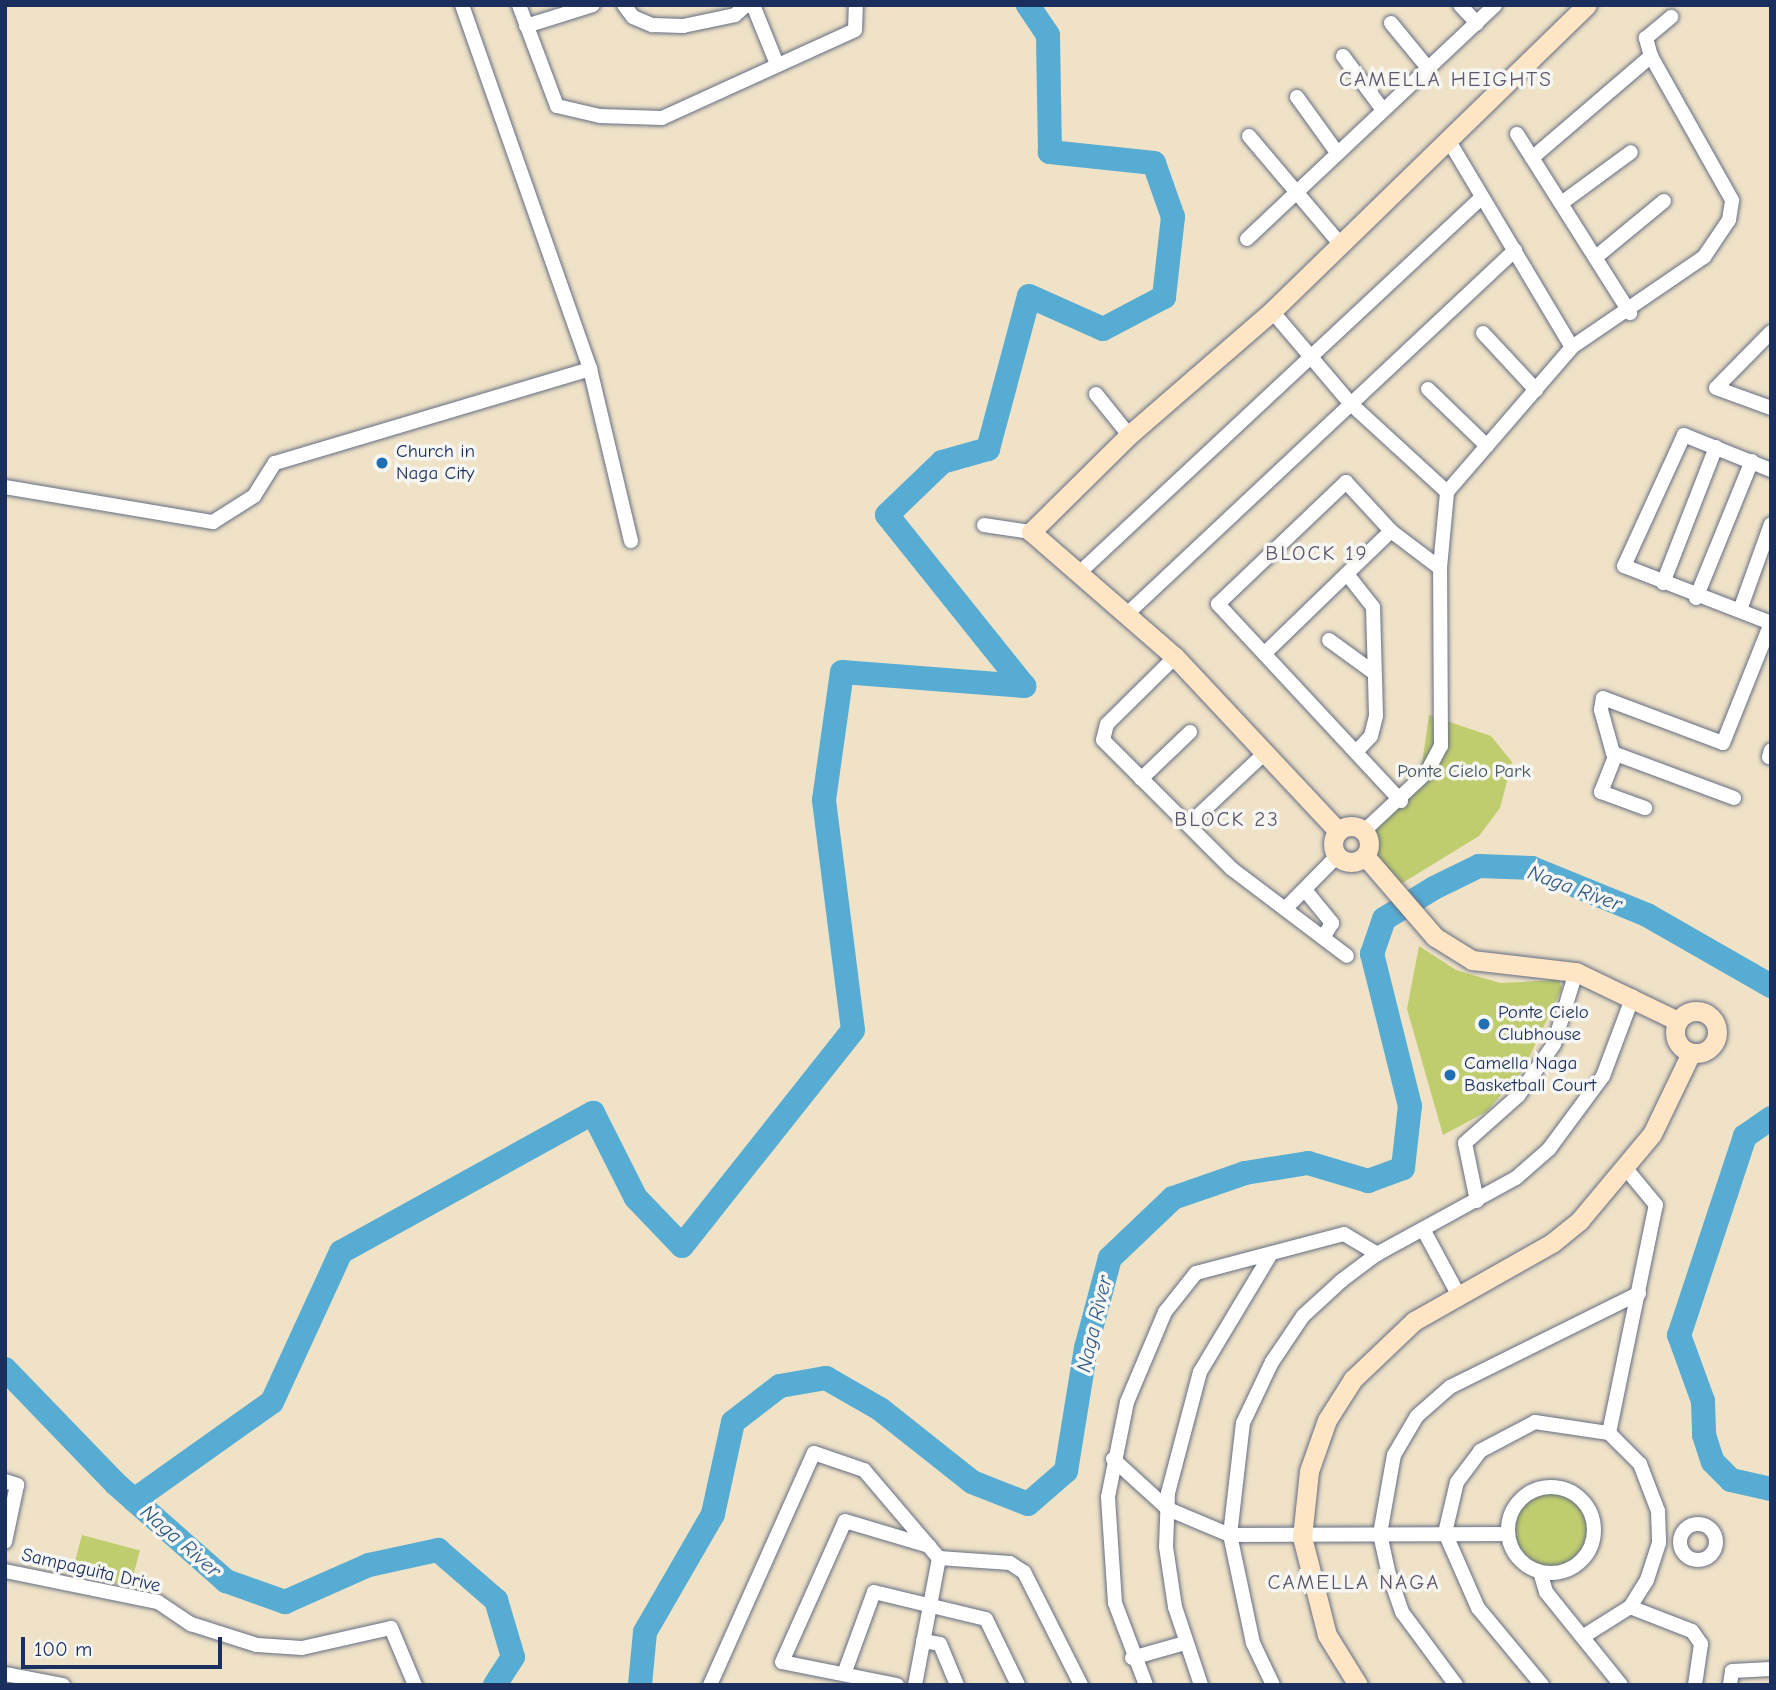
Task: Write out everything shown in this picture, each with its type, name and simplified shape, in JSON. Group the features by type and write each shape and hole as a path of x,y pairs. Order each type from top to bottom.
{"street":[{"path":"463,5 590,369 631,541"},
{"path":"519,5 557,106 600,116 662,118 855,30 856,5"},
{"path":"526,26 593,5"},
{"path":"624,5 633,18 652,25 683,26 735,15 746,5"},
{"path":"753,5 777,64"},
{"path":"1460,5 1477,23"},
{"path":"1247,239 1336,151 1495,5"},
{"path":"1031,532 1129,435 1272,311 1449,141 1578,10"},
{"path":"984,525 1031,532 1175,657 1338,831 1364,831 1401,801 1441,746 1440,568 1447,492 1572,347 1630,313 1704,257 1729,220 1732,200 1651,56 1646,38 1671,17"},
{"path":"1391,23 1428,68"},
{"path":"1343,56 1383,110"},
{"path":"1532,158 1651,56"},
{"path":"1297,97 1336,151"},
{"path":"1517,134 1563,202 1630,313"},
{"path":"1249,136 1294,194 1341,245"},
{"path":"1449,141 1572,347"},
{"path":"1563,202 1631,152"},
{"path":"1078,574 1481,198"},
{"path":"1596,257 1664,201"},
{"path":"1127,614 1515,250"},
{"path":"1272,311 1313,356 1351,404 1447,492"},
{"path":"1771,332 1716,388 1771,408"},
{"path":"1483,333 1536,390"},
{"path":"5,487 213,522 254,496 275,463 590,369"},
{"path":"1427,389 1487,446"},
{"path":"1096,394 1129,435"},
{"path":"1734,798 1616,754 1602,727 1603,698 1723,743 1771,623 1740,610 1696,598 1624,566 1684,435 1771,470"},
{"path":"1663,583 1716,447"},
{"path":"1696,598 1752,461"},
{"path":"1401,801 1218,604 1346,482 1391,531 1440,568"},
{"path":"1740,610 1771,524"},
{"path":"1265,653 1391,531"},
{"path":"1347,574 1373,607 1376,716 1371,736 1356,752"},
{"path":"1329,640 1373,672"},
{"path":"1175,657 1102,731 1141,779 1188,825 1285,909 1347,956"},
{"path":"1141,779 1190,732"},
{"path":"1188,825 1265,753"},
{"path":"1616,754 1601,792 1645,808"},
{"path":"1338,831 1333,846 1337,856 1351,863 1365,856"},
{"path":"1364,831 1365,856 1426,927 1472,960 1576,972 1633,996 1678,1021"},
{"path":"1285,909 1337,856"},
{"path":"1304,890 1332,923 1323,938"},
{"path":"1477,1201 1465,1143 1518,1096 1555,1044 1576,972"},
{"path":"1273,1685 1253,1643 1230,1535 1243,1423 1272,1362 1303,1316 1377,1254 1516,1178 1572,1125 1604,1076 1633,996"},
{"path":"1358,1685 1327,1634 1301,1537 1309,1471 1333,1409 1383,1346 1458,1294 1552,1243 1627,1170 1691,1053 1713,1046 1717,1024 1698,1010 1678,1021"},
{"path":"1678,1021 1676,1040 1691,1053"},
{"path":"1609,1433 1657,1205 1627,1170"},
{"path":"1423,1229 1458,1294"},
{"path":"1146,1685 1132,1658 1115,1603 1108,1544 1113,1459 1146,1353 1185,1279 1344,1234 1377,1254"},
{"path":"1201,1685 1185,1643 1166,1547 1168,1509 1180,1430 1200,1373 1270,1254"},
{"path":"1456,1685 1402,1612 1380,1534 1386,1479 1417,1416 1474,1372 1639,1293"},
{"path":"1542,1685 1478,1608 1445,1533 1457,1482 1480,1451 1508,1432 1535,1422 1609,1433 1645,1461 1658,1511 1659,1543 1630,1607 1584,1636"},
{"path":"710,1685 814,1453 864,1470 939,1558 1010,1563 1024,1572 1081,1685"},
{"path":"1113,1459 1168,1509 1230,1535 1301,1537 1507,1534"},
{"path":"5,1481 17,1485 5,1542"},
{"path":"1543,1487 1569,1490 1588,1507 1594,1531 1586,1555 1565,1571 1540,1572 1517,1558 1507,1534 1520,1499 1543,1487"},
{"path":"897,1685 782,1662 845,1521 929,1546"},
{"path":"1659,1543 1681,1545"},
{"path":"915,1685 939,1558"},
{"name":"Sampaguita Drive","path":"5,1571 158,1602 191,1624 257,1645 302,1648 391,1628 415,1684"},
{"path":"1540,1572 1546,1592 1621,1685"},
{"path":"844,1674 874,1592 986,1619 1018,1685"},
{"path":"1630,1607 1692,1631 1701,1644 1695,1685"},
{"path":"923,1641 940,1644 957,1685"},
{"path":"1132,1658 1185,1643"},
{"path":"1730,1685 1732,1671 1771,1669"},
{"path":"5,1674 54,1684"}],"green space":[{"name":"Ponte Cielo Park","path":"1429,715 1491,736 1512,762 1500,808 1479,836 1396,887 1372,854 1372,834 1381,810 1421,771"},
{"path":"1419,946 1456,970 1500,983 1559,980 1562,988 1523,1070 1486,1112 1443,1135 1407,1009"},
{"path":"1550,1492 1564,1495 1576,1503 1584,1515 1587,1529 1584,1543 1576,1555 1564,1563 1550,1566 1536,1563 1524,1555 1516,1543 1513,1529 1516,1515 1524,1503 1536,1495"},
{"path":"82,1535 140,1551 130,1587 72,1572"}],"waterway":[{"path":"134,1500 272,1402 341,1252 593,1113 636,1198 682,1246 853,1030 824,800 842,672 1024,686 887,515 942,462 988,449 1029,296 1103,329 1164,297 1173,217 1154,163 1050,152 1048,35 1028,5"},
{"name":"Naga River","path":"640,1685 645,1632 713,1514 733,1422 780,1386 826,1378 880,1409 972,1482 1028,1504 1066,1471 1086,1348 1110,1258 1173,1198 1245,1173 1308,1163 1368,1181 1403,1168 1410,1106 1372,954 1384,919 1434,888 1479,866 1532,868 1647,915 1771,986"},
{"name":"Naga River","path":"1771,1118 1745,1136 1679,1335 1703,1401 1704,1435 1713,1462 1731,1480 1771,1489"},
{"name":"Naga River","path":"5,1369 116,1484 226,1581 285,1602 369,1565 438,1550 496,1600 513,1657 495,1685"}],"place":[{"name":"Church in Naga City","path":"382,463"},
{"name":"Ponte Cielo Clubhouse","path":"1484,1024"},
{"name":"Camella Naga Basketball Court","path":"1450,1075"}],"district":[{"name":"CAMELLA HEIGHTS","path":"1446,79"},
{"name":"BLOCK 19","path":"1317,553"},
{"name":"BLOCK 23","path":"1227,819"},
{"name":"CAMELLA NAGA","path":"1354,1582"}]}
